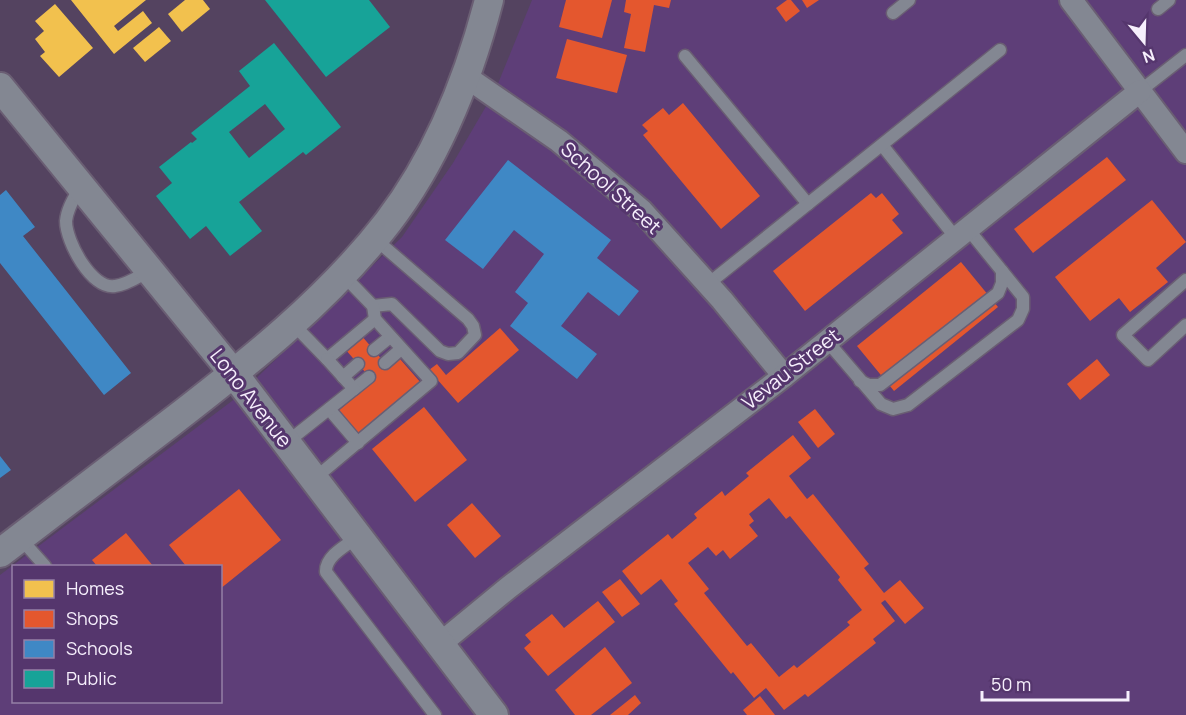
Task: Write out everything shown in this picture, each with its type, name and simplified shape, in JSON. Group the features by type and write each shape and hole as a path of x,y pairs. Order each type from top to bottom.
{"street":[{"path":"10,546 234,374 344,275 400,205 431,155 465,76 489,0"},
{"path":"1071,0 1186,152"},
{"name":"School Street","path":"465,76 559,141 642,212 708,284 784,376"},
{"name":"Lono Avenue","path":"0,87 234,374 494,715"},
{"name":"Vevau Street","path":"440,644 517,581 784,376 1140,91"}],"lane":[{"path":"893,13 909,0"},
{"path":"1158,9 1168,0"},
{"path":"708,284 1000,50"},
{"path":"1140,91 1186,55"},
{"path":"686,56 808,204"},
{"path":"827,341 881,404 893,409 908,405 1018,320 1023,309 1023,297 1002,271 962,233 882,145"},
{"path":"80,187 69,206 66,221 73,249 87,269 100,284 114,287 149,271"},
{"path":"373,306 392,304 440,351 448,354 459,353 475,335 468,319 374,238"},
{"path":"859,380 869,385 880,385 998,293 1002,282 1002,271"},
{"path":"314,479 431,381 375,319 373,306 344,275"},
{"path":"1186,280 1123,335 1148,360 1186,325"},
{"path":"327,359 375,319"},
{"path":"292,323 354,389"},
{"path":"374,350 390,337"},
{"path":"385,363 401,349"},
{"path":"343,377 358,364"},
{"path":"286,443 369,377"},
{"path":"329,409 358,443"},
{"path":"359,537 332,557 326,566 326,572 435,715"},
{"path":"10,546 42,565"}],"shaded area":[{"path":"532,0 1186,0 1186,715 0,715 0,575 12,566 12,703 222,703 222,565 13,565 236,398 402,237 453,163 495,91"}],"building: Homes":[{"path":"71,0 146,0 114,26 118,31 143,11 152,23 114,54"},
{"path":"185,0 203,0 210,9 182,32 168,14"},
{"path":"55,4 93,48 59,77 40,56 45,52 35,39 44,31 35,21"},
{"path":"159,27 171,41 145,62 133,48"}],"building: Shops":[{"path":"566,0 612,0 602,38 559,27"},
{"path":"626,0 671,0 669,8 654,5 645,52 624,48 631,14 624,12"},
{"path":"787,0 791,0 800,11 786,22 776,8"},
{"path":"802,0 819,0 807,8"},
{"path":"567,39 627,55 617,93 556,78"},
{"path":"683,103 760,196 721,229 643,135 648,131 642,125 663,108 669,115"},
{"path":"1107,157 1126,180 1033,253 1014,229"},
{"path":"871,193 876,198 882,193 899,214 892,220 903,233 805,311 773,271"},
{"path":"1152,200 1186,242 1156,268 1168,282 1130,312 1119,298 1090,321 1055,277"},
{"path":"961,262 998,307 894,391 857,346"},
{"path":"500,328 519,350 458,403 429,370 437,364 446,375"},
{"path":"361,335 389,368 400,359 421,383 357,437 336,413 373,381 345,349"},
{"path":"1097,359 1110,375 1080,400 1067,384"},
{"path":"424,407 467,460 415,502 372,449"},
{"path":"815,409 835,434 818,448 798,422"},
{"path":"793,435 811,458 789,476 807,499 813,494 869,564 864,568 884,593 900,580 924,608 905,624 885,600 881,603 895,621 873,639 876,643 808,697 805,694 784,710 766,688 754,698 733,672 731,674 674,604 678,601 661,579 641,595 622,571 668,534 672,539 697,518 694,514 722,491 725,496 749,476 746,473","holes":["769,498 786,519 790,516 840,577 838,580 862,610 847,622 850,625 797,668 794,665 779,677 751,643 747,646 704,593 709,589 688,563 708,547 716,556 723,550 730,559 758,536 749,525 754,521 749,514"]},
{"path":"239,489 281,540 222,587 222,565 185,565 169,545"},
{"path":"472,503 501,536 475,558 447,525"},
{"path":"126,533 152,565 96,565 92,560"},
{"path":"620,579 640,604 622,617 602,592"},
{"path":"598,601 615,622 548,676 524,648 531,642 525,635 552,614 564,628"},
{"path":"605,647 632,683 591,715 575,715 555,690"},
{"path":"635,695 641,703 628,715 610,715"},
{"path":"760,696 775,715 747,715 743,710"}],"building: Schools":[{"path":"508,160 611,240 597,258 639,291 619,316 588,292 561,326 597,354 577,379 510,326 528,303 515,292 544,254 514,230 483,269 445,240"},
{"path":"6,190 35,227 23,236 131,373 104,395 0,263 0,195"},
{"path":"0,456 11,470 0,478"}],"building: Public":[{"path":"265,0 369,0 390,27 326,77"},
{"path":"274,43 341,127 306,155 303,152 239,202 262,231 230,256 206,226 190,239 156,196 172,183 159,167 197,139 191,133 250,86 239,71","holes":["265,104 285,129 249,158 229,132"]}]}
